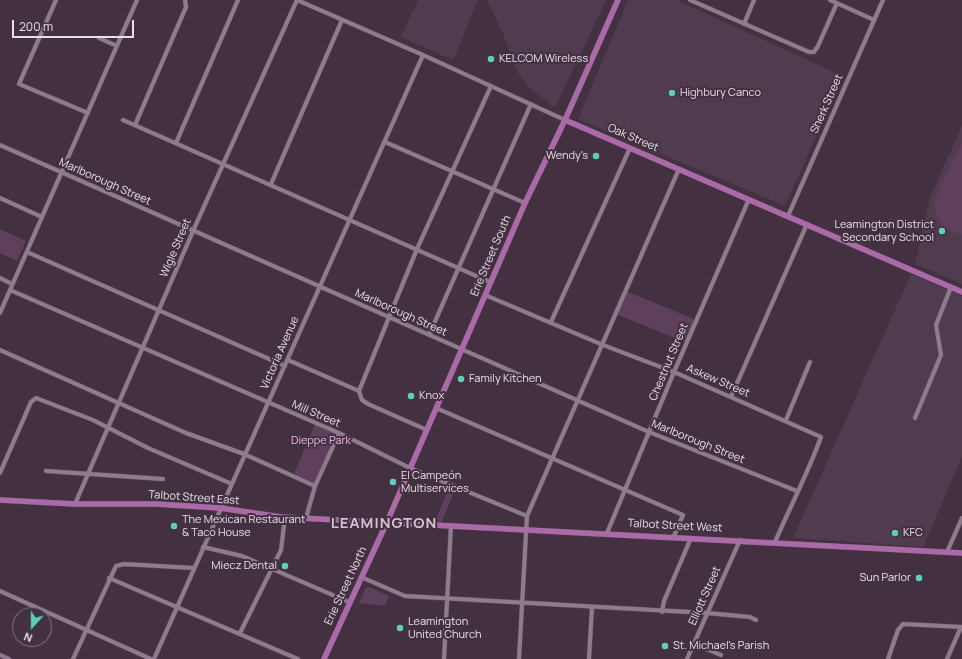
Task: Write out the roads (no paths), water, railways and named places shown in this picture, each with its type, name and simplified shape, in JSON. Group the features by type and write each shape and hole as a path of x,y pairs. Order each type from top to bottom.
{"main road":[{"name":"Erie Street South","path":"387,522 490,282 525,203 565,120 618,0"},
{"name":"Oak Street","path":"565,120 962,292"},
{"name":"Talbot Street East","path":"0,500 75,504 156,504 220,508 285,517 387,522"},
{"name":"Talbot Street West","path":"387,522 674,536 962,553"},
{"name":"Erie Street North","path":"324,659 387,522"}],"street":[{"path":"56,0 19,84 88,113"},
{"path":"0,313 137,0"},
{"path":"135,125 185,10 187,4 185,0"},
{"path":"176,143 238,0"},
{"name":"Oak Street","path":"297,0 308,2 342,20 423,55 565,120"},
{"name":"Wigle Street","path":"75,504 193,231 297,0"},
{"path":"690,0 806,51 814,52 836,3"},
{"path":"744,24 754,0"},
{"path":"830,0 874,20"},
{"name":"Sherk Street","path":"788,216 883,0"},
{"path":"271,184 342,20"},
{"path":"99,38 117,46"},
{"name":"Victoria Avenue","path":"152,659 177,607 244,454 288,360 423,55"},
{"path":"427,430 362,400 359,391 417,249 491,86"},
{"path":"429,335 492,189 531,104"},
{"path":"123,120 271,184 490,282"},
{"path":"385,142 525,203"},
{"name":"Marlborough Street","path":"0,145 649,432 797,492"},
{"path":"551,322 630,148"},
{"path":"518,659 527,516 554,459 679,169"},
{"path":"0,198 42,217"},
{"name":"Chestnut Street","path":"607,533 674,372 749,199"},
{"path":"731,397 807,224"},
{"path":"27,252 285,366"},
{"path":"0,278 12,284"},
{"path":"915,418 941,355 936,324 951,287"},
{"name":"Mill Street","path":"10,290 267,404 339,434 410,468 527,516"},
{"name":"Askew Street","path":"485,295 603,345 674,372 786,420 821,437 810,467 797,492"},
{"path":"0,350 186,433 244,454 315,486"},
{"path":"288,360 359,391"},
{"path":"786,420 810,362"},
{"path":"0,474 31,402 36,398 93,420 148,448 232,484"},
{"path":"436,408 683,515 674,536"},
{"path":"306,518 315,486 339,434"},
{"path":"46,471 163,479"},
{"path":"776,542 797,492"},
{"path":"240,633 281,550 285,517"},
{"path":"947,552 962,518"},
{"path":"444,659 451,525"},
{"path":"662,612 664,601 691,537"},
{"name":"Elliott Street","path":"687,659 740,540"},
{"path":"204,546 242,556 349,602"},
{"path":"73,659 113,569 119,564 193,568"},
{"path":"361,577 405,596 522,602 662,612 707,613 750,617 756,620"},
{"path":"109,578 298,659"},
{"path":"0,593 152,659"},
{"path":"589,659 592,607"},
{"path":"888,659 898,630 903,624 962,627 947,659"},
{"path":"694,644 721,655"},
{"path":"0,655 9,659"}],"place":[{"name":"KELCOM Wireless","path":"491,59"},
{"name":"Highbury Canco","path":"672,93"},
{"name":"Wendy's","path":"596,156"},
{"name":"Leamington District Secondary School","path":"942,231"},
{"name":"Family Kitchen","path":"461,379"},
{"name":"Knox","path":"411,396"},
{"name":"El Campeón Multiservices","path":"393,482"},
{"name":"The Mexican Restaurant & Taco House","path":"174,526"},
{"name":"KFC","path":"895,533"},
{"name":"Miecz Dental","path":"285,566"},
{"name":"Sun Parlor","path":"919,578"},
{"name":"Leamington United Church","path":"400,628"},
{"name":"St. Michael's Parish","path":"665,646"}],"district":[{"name":"LEAMINGTON","path":"384,524"}],"park label":[{"name":"Dieppe Park","path":"321,441"}]}
